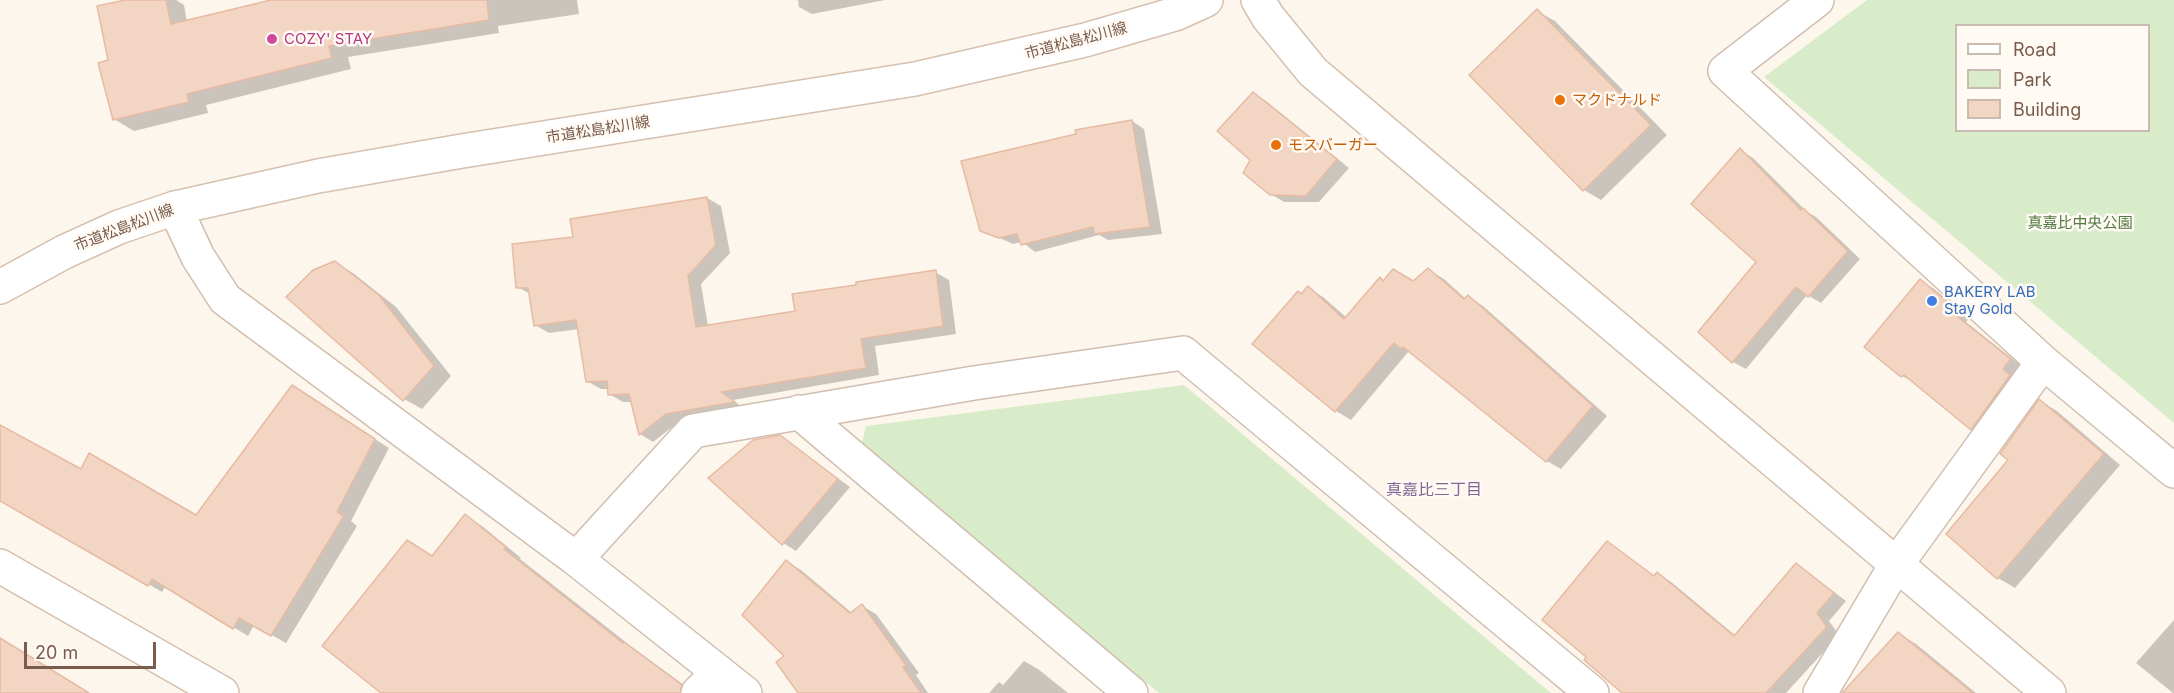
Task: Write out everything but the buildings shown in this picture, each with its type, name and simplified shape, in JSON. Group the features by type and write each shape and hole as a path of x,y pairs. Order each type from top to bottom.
{"street":[{"name":"市道松島松川線","path":"0,287 64,252 119,227 175,208 351,171 915,79 1085,40 1175,14 1206,0"},
{"path":"1258,0 1268,17 1313,72 2049,693"},
{"path":"1817,0 1725,71 2043,362 2174,471"},
{"path":"175,208 198,257 225,298 576,559 709,682 746,693"},
{"path":"576,559 693,431 974,383 1183,353 1592,693"},
{"path":"1820,693 1896,564 2043,362"},
{"path":"799,412 1131,693"},
{"path":"0,566 222,693"}],"green space":[{"name":"真嘉比中央公園","path":"1867,0 2174,0 2174,423 1764,77"},
{"path":"1184,385 1551,693 1159,693 861,447 866,426"}],"place":[{"name":"COZY' STAY","path":"272,39"},
{"name":"マクドナルド","path":"1560,100"},
{"name":"モスバーガー","path":"1276,145"},
{"name":"BAKERY LAB Stay Gold","path":"1932,301"}],"district":[{"name":"真嘉比三丁目","path":"1434,490"}]}
